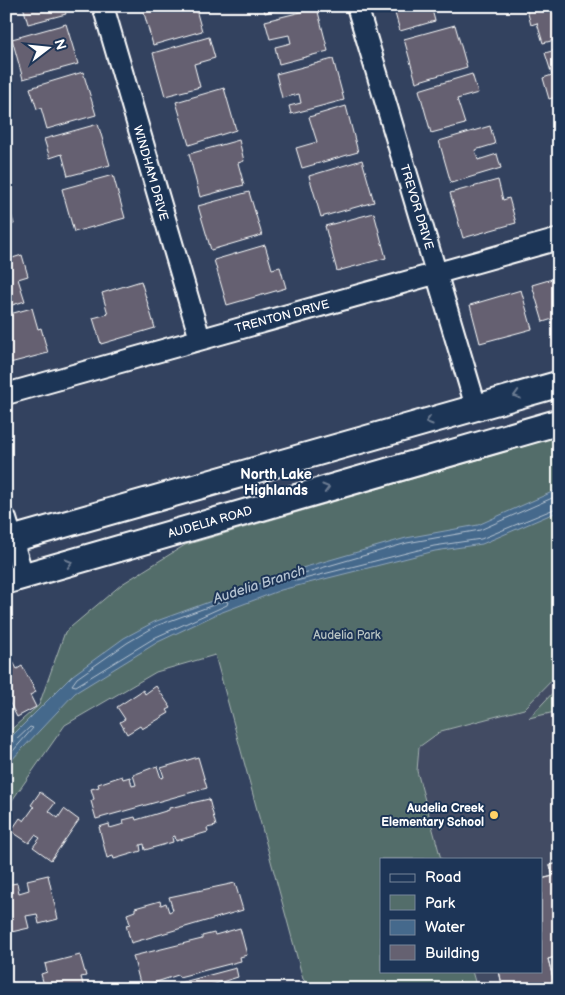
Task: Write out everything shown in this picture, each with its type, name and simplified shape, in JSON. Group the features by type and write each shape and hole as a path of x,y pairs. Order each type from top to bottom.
{"main road":[{"path":"8,533 130,506 559,384"},
{"path":"476,407 486,442"},
{"name":"AUDELIA ROAD","path":"14,579 559,422"},
{"path":"157,498 168,534"},
{"path":"130,506 141,542"}],"street":[{"name":"WINDHAM DRIVE","path":"103,6 200,339"},
{"name":"TREVOR DRIVE","path":"357,6 476,407"},
{"name":"TRENTON DRIVE","path":"6,394 559,239"},
{"path":"8,533 14,579"}],"shaded area":[{"name":"Audelia Creek Elementary School","path":"559,674 559,989 477,989 472,972 542,972 542,858 441,858 417,771 419,747 441,731 524,709"}],"green space":[{"name":"Audelia Park","path":"559,436 559,673 524,709 441,731 419,747 417,771 441,858 380,858 380,972 472,972 477,989 312,989 303,979 215,655 156,672 65,725 6,809 6,734 39,705 65,632 122,584 185,545"},
{"path":"559,686 559,711 529,718"}],"water":[{"name":"Audelia Branch","path":"559,489 559,511 482,544 435,551 281,590 217,614 158,642 75,693 6,766 6,742 73,675 124,638 154,622 302,568 406,538 478,525"}],"building":[{"path":"23,6 64,6 66,14 28,24"},
{"path":"142,6 195,6 202,31 153,45"},
{"path":"263,6 290,6 265,13"},
{"path":"393,6 431,6 435,21 400,31"},
{"path":"526,6 559,6 559,39 543,43 537,23 531,25"},
{"path":"317,8 328,51 279,64 275,47 291,43 289,35 270,39 265,21"},
{"path":"66,24 78,64 23,79 12,39"},
{"path":"455,25 467,67 416,82 404,39"},
{"path":"209,37 215,58 194,64 200,87 165,96 153,53"},
{"path":"559,49 559,96 549,99 543,78 552,75 545,53"},
{"path":"333,59 344,100 291,114 289,106 301,103 299,94 282,98 276,74"},
{"path":"83,72 96,115 47,129 41,108 37,109 30,88"},
{"path":"472,74 478,93 457,99 465,124 431,133 419,90"},
{"path":"224,88 236,130 189,145 176,102"},
{"path":"346,106 358,152 302,168 296,148 317,142 309,117"},
{"path":"98,124 110,165 68,176 62,154 50,158 44,139"},
{"path":"490,126 495,144 475,150 478,160 497,154 501,168 451,183 439,141"},
{"path":"239,140 244,161 238,163 244,185 200,197 189,154"},
{"path":"362,160 374,202 321,217 309,176"},
{"path":"113,175 125,218 74,232 62,189"},
{"path":"498,180 503,200 509,198 516,223 463,238 450,193"},
{"path":"249,192 262,235 211,250 198,206"},
{"path":"6,203 8,203 14,224 6,227"},
{"path":"374,213 386,258 337,271 325,226"},
{"path":"265,245 272,269 280,267 286,288 227,305 214,260"},
{"path":"22,255 28,276 18,279 25,301 6,307 6,260"},
{"path":"559,277 559,317 543,322 532,285"},
{"path":"141,281 155,328 101,344 93,318 108,314 102,293"},
{"path":"521,290 532,329 480,343 470,305"},
{"path":"32,308 38,329 41,328 48,353 6,364 6,315"},
{"path":"11,658 17,669 22,666 36,692 30,695 36,707 17,717 6,696 6,660"},
{"path":"156,686 171,708 167,710 169,713 142,729 140,726 127,734 120,722 125,719 117,707 143,690 145,694"},
{"path":"198,757 207,788 96,819 91,801 94,799 91,789 99,787 98,784 122,776 123,779 130,777 132,786 136,785 133,775 157,766 161,778 164,777 161,768"},
{"path":"40,792 55,803 49,811 58,818 64,809 79,820 51,860 33,847 40,838 35,835 29,843 11,831 20,818 24,821 34,807 31,805"},
{"path":"209,799 216,826 207,828 208,832 176,841 175,836 172,837 173,842 145,850 144,844 140,845 141,851 114,859 113,856 107,858 99,827 109,824 110,828 124,824 123,820 135,817 136,820 169,810 169,808"},
{"path":"559,863 559,956 548,959 556,989 503,989 499,972 542,972 542,879 553,876 550,865"},
{"path":"559,863 559,956 548,959 556,989 503,989 499,972 542,972 542,879 553,876 550,865"},
{"path":"48,875 58,919 39,924 37,914 26,916 29,928 7,933 6,885 17,883 19,893 29,890 27,880"},
{"path":"235,883 243,910 131,943 126,925 130,924 127,914 135,911 135,908 160,901 161,905 166,903 169,912 173,910 169,897"},
{"path":"240,928 247,955 240,957 241,961 179,977 178,975 141,987 133,956 202,939 202,936 214,933 215,935"},
{"path":"80,955 86,976 81,977 84,988 89,986 90,989 45,989 41,974 47,972 45,964"},
{"path":"236,968 238,977 199,989 157,989"}],"place":[{"name":"Audelia Creek Elementary School","path":"494,815"}],"district":[{"name":"North Lake Highlands","path":"276,482"}]}
